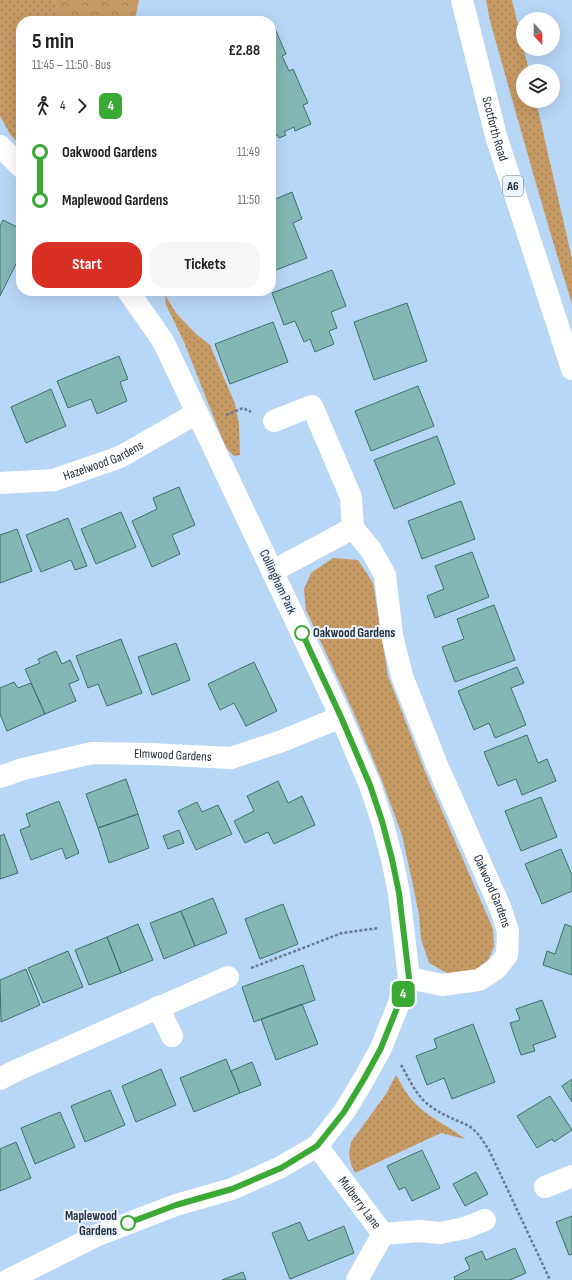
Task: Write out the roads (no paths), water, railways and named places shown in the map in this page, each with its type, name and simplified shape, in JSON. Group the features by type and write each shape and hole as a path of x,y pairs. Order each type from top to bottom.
{"street":[{"name":"Scotforth Road","path":"462,0 496,136 572,369"},
{"path":"0,146 16,161"},
{"name":"Collingham Park","path":"8,1280 124,1224 176,1205 232,1189 281,1168 317,1146 344,1112 381,1048 409,978 399,893 382,821 370,785 341,717 273,571 163,341 132,296"},
{"path":"273,571 352,528 351,497 312,406 274,421"},
{"name":"Hazelwood Gardens","path":"0,483 54,480 120,457 200,419"},
{"name":"Oakwood Gardens","path":"352,528 371,550 385,575 392,635 402,676 437,765 500,907 508,931 507,955 496,969 479,980 442,985 409,978"},
{"name":"Elmwood Gardens","path":"0,777 23,769 92,753 231,758 282,741 341,717"},
{"path":"0,1079 158,1007 228,977"},
{"path":"158,1007 172,1036"},
{"name":"Mulberry Lane","path":"317,1146 383,1234 419,1231 440,1233 465,1228 485,1220"},
{"path":"545,1187 572,1176"},
{"path":"357,1280 383,1234"}],"place":[{"name":"Oakwood Gardens","path":"302,633"},
{"name":"Maplewood Gardens","path":"128,1223"}]}
